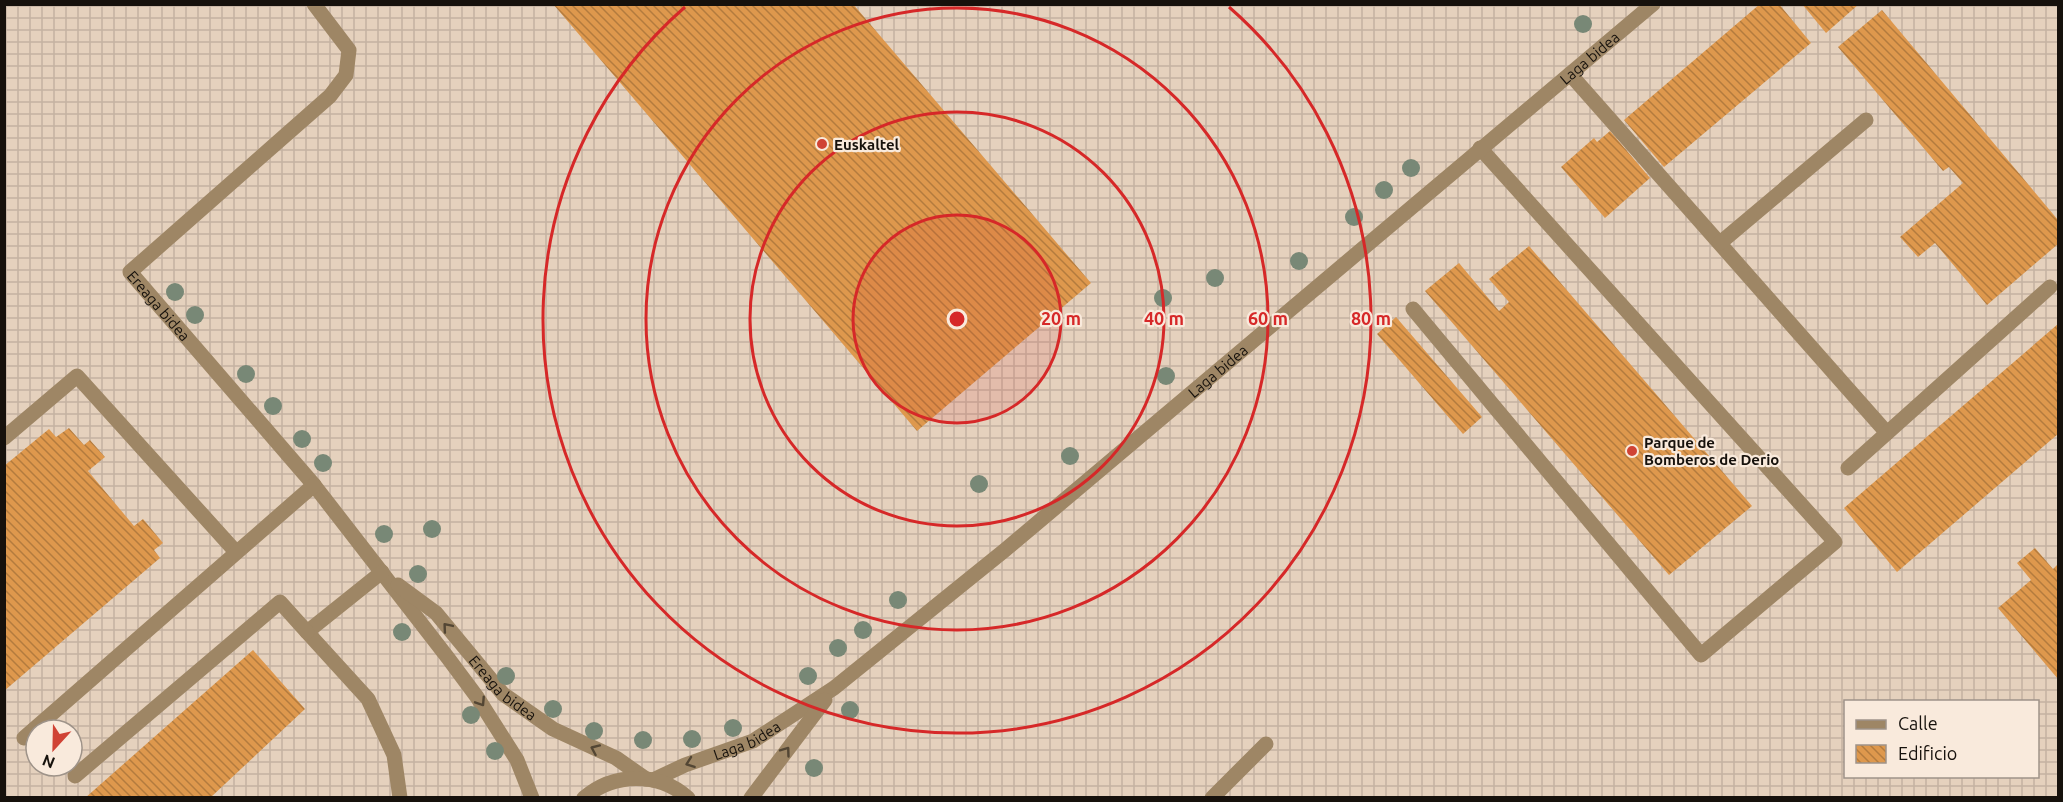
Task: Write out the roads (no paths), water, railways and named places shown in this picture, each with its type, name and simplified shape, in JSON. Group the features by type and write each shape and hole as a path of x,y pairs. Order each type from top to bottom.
{"street":[{"name":"Ereaga bidea","path":"314,4 349,50 346,75 330,96 130,272 314,485 382,572 477,697 517,760 532,798"},
{"name":"Laga bidea","path":"649,779 753,741 834,688 1005,550 1653,4"},
{"path":"1570,74 1887,433"},
{"path":"1720,243 1866,120"},
{"path":"1413,309 1701,655 1835,542 1480,148"},
{"path":"1848,468 2050,287"},
{"path":"4,438 77,376 237,552"},
{"path":"47,718 314,485"},
{"name":"Ereaga bidea","path":"382,572 436,613 503,694 553,729 616,758 649,779 670,785 688,798"},
{"path":"307,632 382,572"},
{"path":"84,769 280,602 368,699 394,755 400,798"},
{"name":"Laga bidea","path":"751,798 834,688"},
{"path":"1212,798 1266,744"},
{"path":"584,798 601,785 615,781 649,779"}],"place":[{"name":"Euskaltel","path":"822,144"},
{"name":"Parque de Bomberos de Derio","path":"1632,451"}]}
